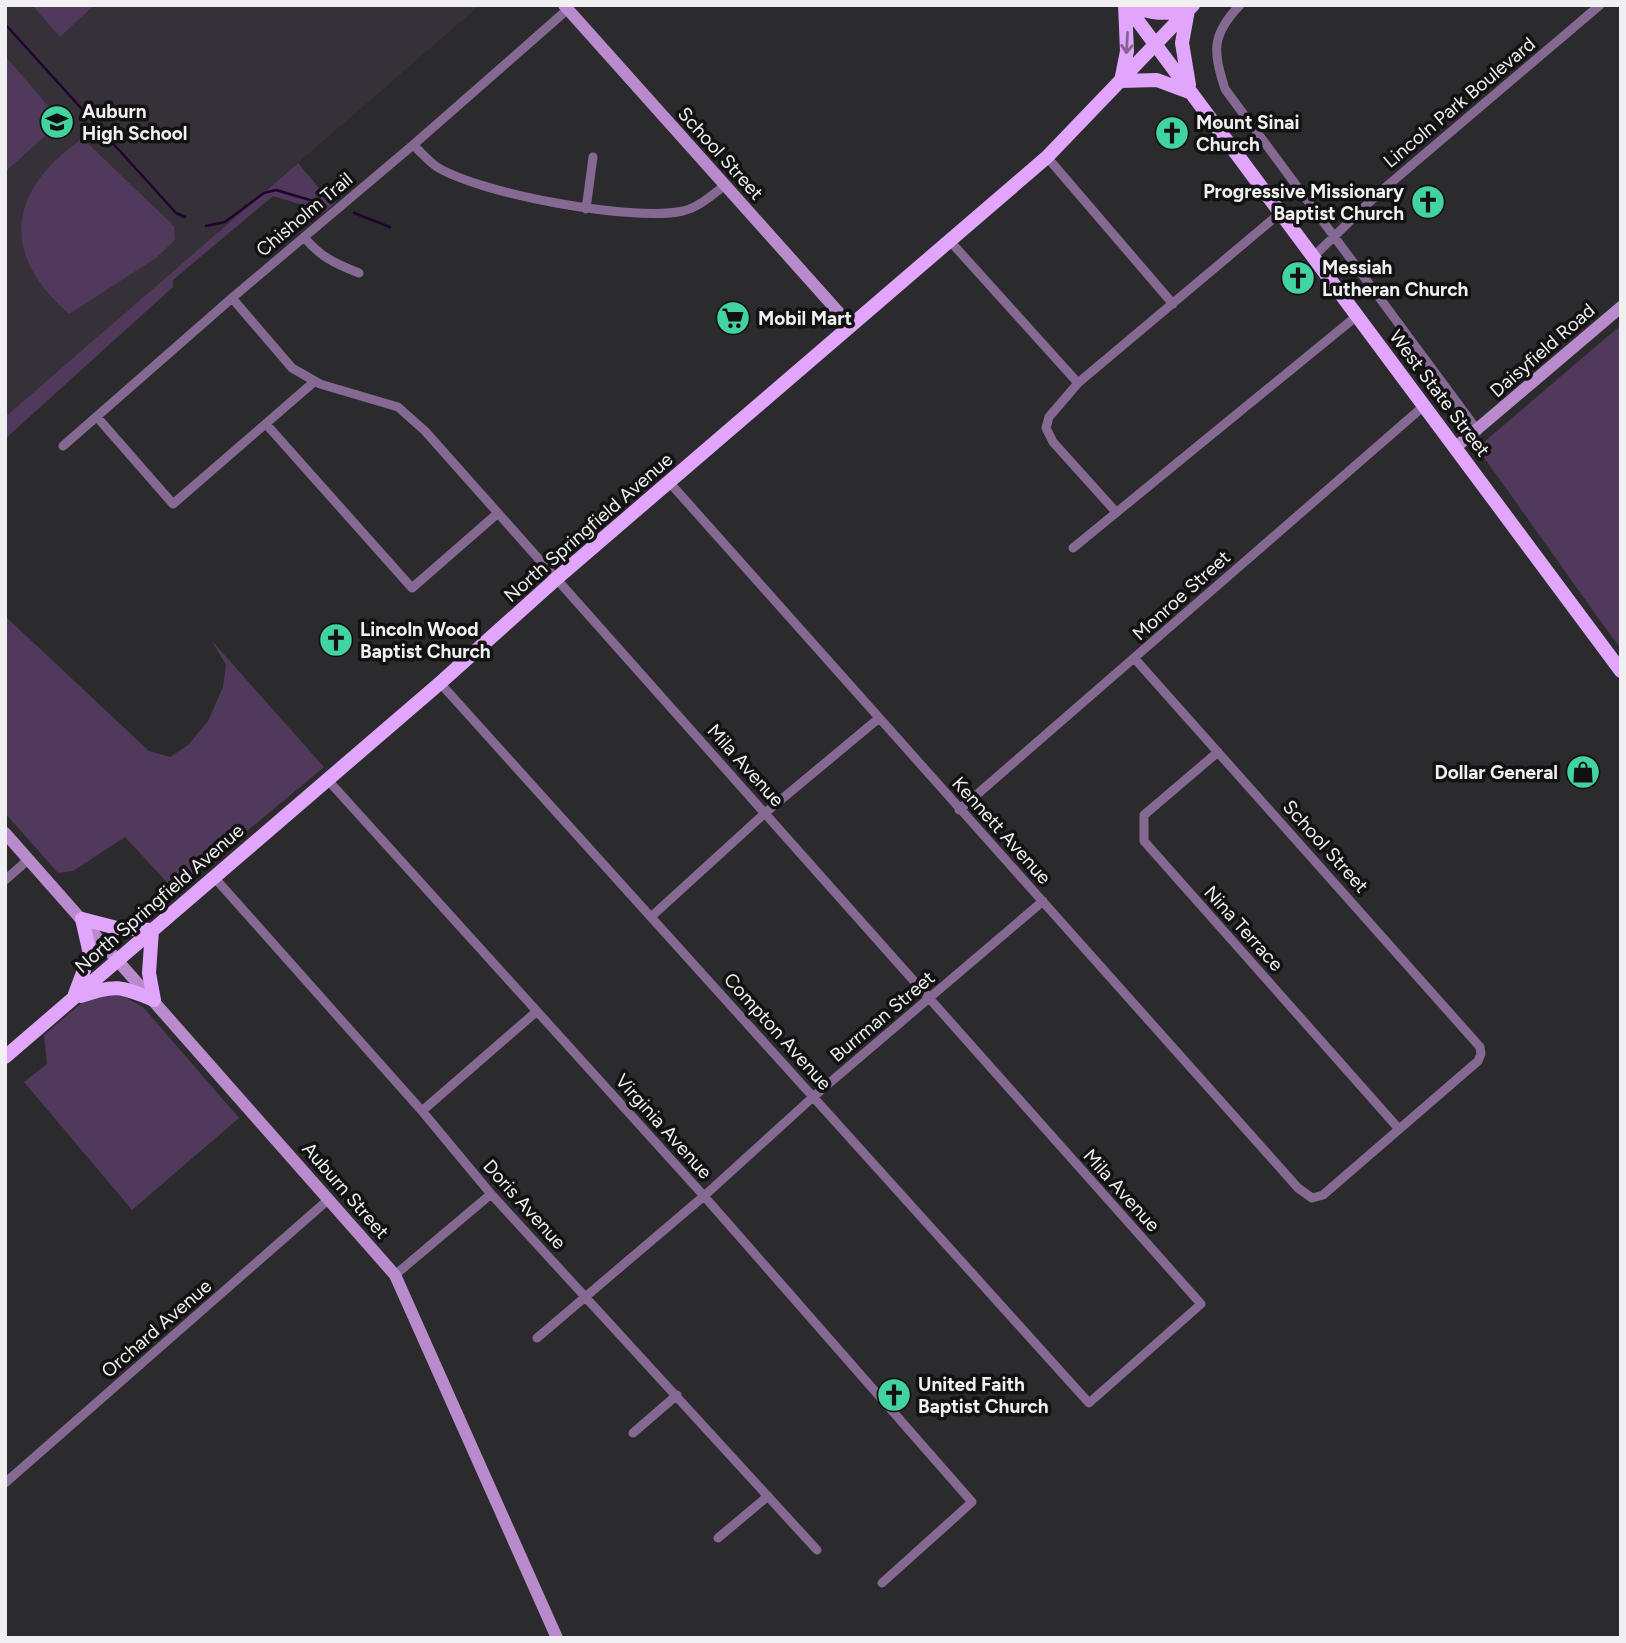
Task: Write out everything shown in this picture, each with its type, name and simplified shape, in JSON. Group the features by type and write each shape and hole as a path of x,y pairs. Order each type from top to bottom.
{"main road":[{"path":"1127,5 1146,12 1163,14 1190,8 1182,43 1191,93 1157,80 1121,81 1127,51 1127,5"},
{"name":"West State Street","path":"1127,5 1279,214 1358,315 1621,671"},
{"name":"School Street","path":"566,7 850,325"},
{"name":"North Springfield Avenue","path":"5,1057 1047,157 1190,8"},
{"name":"Daisyfield Road","path":"1456,447 1621,307"},
{"name":"Auburn Street","path":"5,832 395,1275 557,1638"},
{"path":"73,999 90,954 82,919 117,928 152,930 149,973 154,1000"},
{"path":"73,999 111,987 128,989 154,1000"}],"street":[{"path":"1240,5 1228,18 1216,39 1218,66 1226,89 1478,431"},
{"name":"Lincoln Park Boulevard","path":"1313,257 1380,192 1600,5"},
{"name":"Chisholm Trail","path":"64,446 232,298 413,145 566,7"},
{"path":"413,145 437,167 457,176 500,190 586,209 655,214 685,211 724,186"},
{"path":"1047,157 1173,304"},
{"path":"586,209 593,158"},
{"path":"1116,512 1053,442 1045,428 1049,417 1078,383 1279,214"},
{"path":"304,237 315,251 329,261 359,273"},
{"path":"949,240 1078,383"},
{"name":"Mila Avenue","path":"232,298 292,368 315,381 398,407 425,431 1201,1304 1089,1403"},
{"path":"1073,548 1358,315"},
{"path":"97,417 173,504 315,381"},
{"name":"Monroe Street","path":"959,810 1425,405"},
{"path":"266,424 412,588 498,513"},
{"name":"Kennett Avenue","path":"670,483 1298,1188 1312,1198 1323,1195 1399,1129"},
{"name":"School Street","path":"1135,659 1479,1047 1478,1061 1399,1129"},
{"name":"Compton Avenue","path":"440,682 1089,1403"},
{"path":"652,916 765,813 878,719"},
{"name":"Nina Terrace","path":"1218,752 1144,815 1144,841 1399,1129"},
{"name":"Virginia Avenue","path":"326,778 704,1196 972,1502 882,1583"},
{"path":"5,880 29,859"},
{"name":"Doris Avenue","path":"213,876 422,1111 491,1194 817,1550"},
{"name":"Burrman Street","path":"537,1338 1043,901"},
{"path":"422,1111 536,1012"},
{"path":"395,1275 491,1194"},
{"name":"Orchard Avenue","path":"5,1483 329,1199"},
{"path":"633,1433 677,1395"},
{"path":"718,1538 768,1496"}],"shaded area":[{"path":"5,5 480,5 5,417"},
{"path":"32,5 92,5 93,6 60,37"},
{"path":"6,57 56,115 55,127 5,172"},
{"path":"82,138 174,226 175,240 156,258 69,314 52,298 28,263 21,225 25,206 34,187 49,167"},
{"path":"298,163 329,200 336,202 325,212 273,196 173,280 173,287 5,439 5,417"},
{"path":"1621,325 1621,649 1477,448"},
{"path":"5,616 149,751 170,757 188,745 208,721 223,687 226,665 212,641 324,767 175,891 125,837 73,871 58,873 5,813"},
{"path":"98,995 121,995 143,1007 239,1118 132,1210 24,1082 47,1064 44,1035 85,1000"}],"waterway":[{"path":"5,24 176,213 185,217"},
{"path":"206,226 225,222 264,193 276,190 320,203"},
{"path":"354,213 390,227"}],"place":[{"name":"Auburn High School","path":"57,122"},
{"name":"Mount Sinai Church","path":"1172,133"},
{"name":"Progressive Missionary Baptist Church","path":"1428,202"},
{"name":"Messiah Lutheran Church","path":"1298,278"},
{"name":"Mobil Mart","path":"733,318"},
{"name":"Lincoln Wood Baptist Church","path":"336,640"},
{"name":"Dollar General","path":"1583,772"},
{"name":"United Faith Baptist Church","path":"894,1395"}]}
